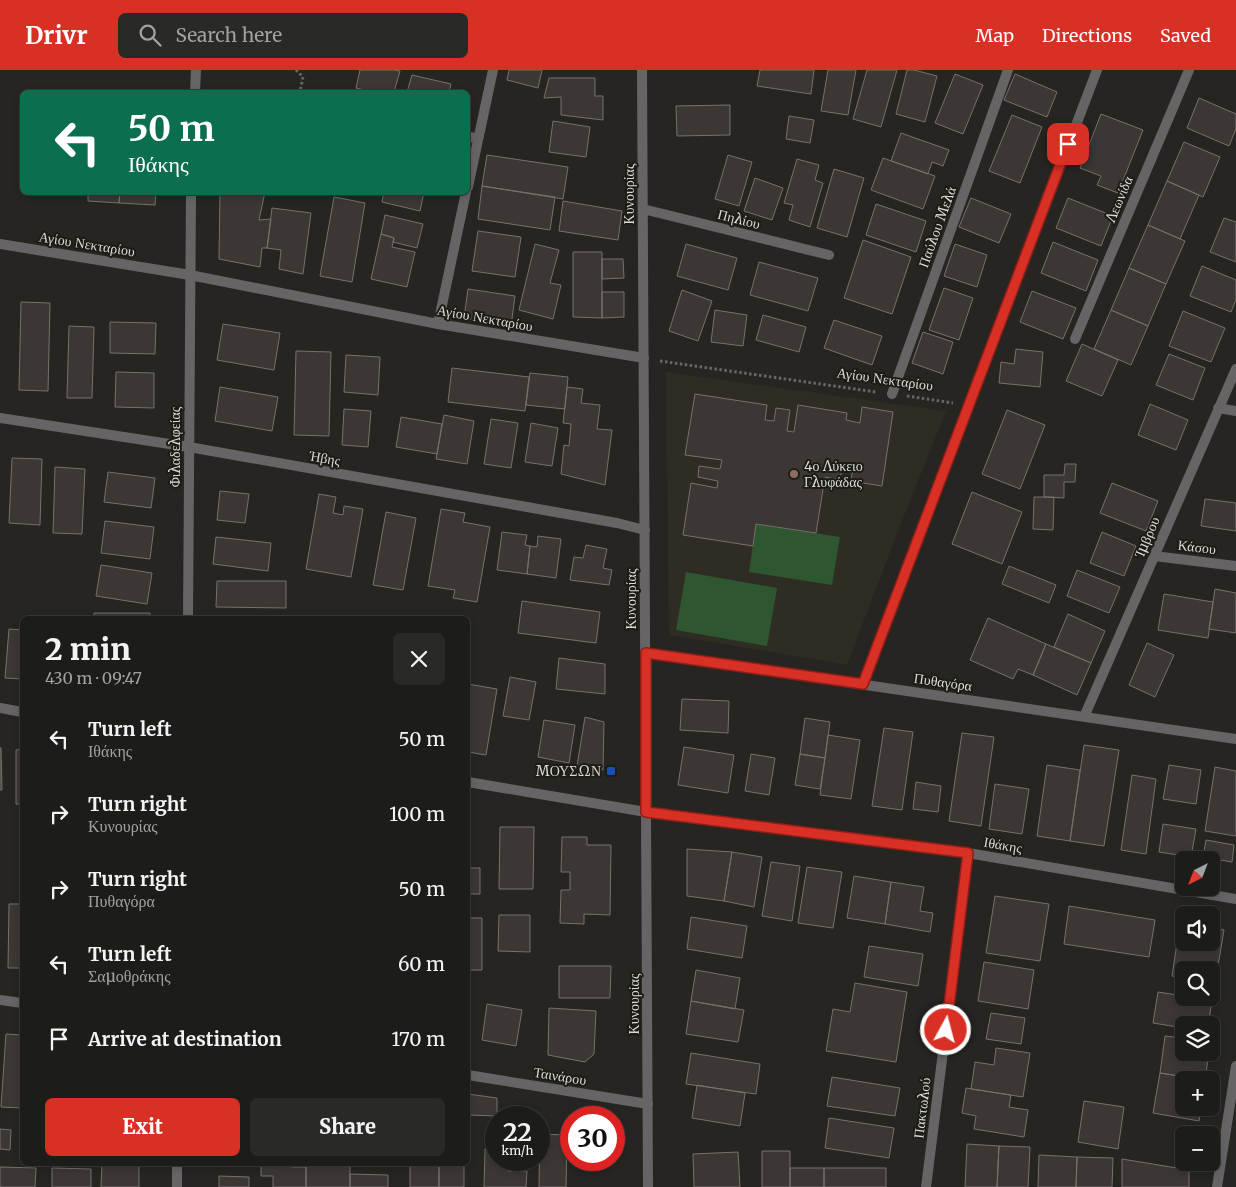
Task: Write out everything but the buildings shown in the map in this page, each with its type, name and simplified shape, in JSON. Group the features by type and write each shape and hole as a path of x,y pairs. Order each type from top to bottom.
{"street":[{"path":"195,90 196,70"},
{"path":"470,167 473,138 493,70"},
{"name":"Κυνουρίας","path":"642,70 648,1187"},
{"name":"Παύλου Μελά","path":"892,394 1008,70"},
{"path":"863,684 1097,70"},
{"name":"Λεωνίδα","path":"1075,339 1188,70"},
{"name":"Φιλαδελφείας","path":"188,616 191,195"},
{"path":"438,324 465,195"},
{"name":"Πηλίου","path":"643,209 829,256"},
{"name":"Αγίου Νεκταρίου","path":"0,244 190,275 438,324 644,358"},
{"name":"Ίμβρου","path":"1084,717 1236,369"},
{"path":"1218,408 1236,411"},
{"name":"Ήβης","path":"0,418 189,447 618,523 645,530"},
{"name":"Κάσου","path":"1154,556 1236,566"},
{"name":"Πυθαγόρα","path":"646,653 1236,739"},
{"path":"0,708 20,712"},
{"name":"Ιθάκης","path":"470,782 646,812 968,853 1236,899"},
{"name":"Πακτωλού","path":"926,1187 968,853"},
{"path":"0,1000 20,1003"},
{"path":"1217,1187 1236,1066"},
{"name":"Ταινάρου","path":"470,1075 648,1104"},
{"path":"177,1166 177,1187"}],"path":[{"path":"296,70 303,77 300,90"},
{"name":"Αγίου Νεκταρίου","path":"644,358 968,405"}],"shaded area":[{"name":"4ο Λύκειο Γλυφάδας","path":"666,372 946,411 847,665 669,635"}],"green space":[{"path":"756,524 840,537 832,585 749,572"},
{"path":"686,572 777,588 767,646 676,630"}],"place":[{"name":"4ο Λύκειο Γλυφάδας","path":"794,474"},
{"name":"ΜΟΥΣΩΝ","path":"611,771"}],"route":[{"path":"946,1030 968,853 646,812 646,653 863,684 1068,144"}]}
